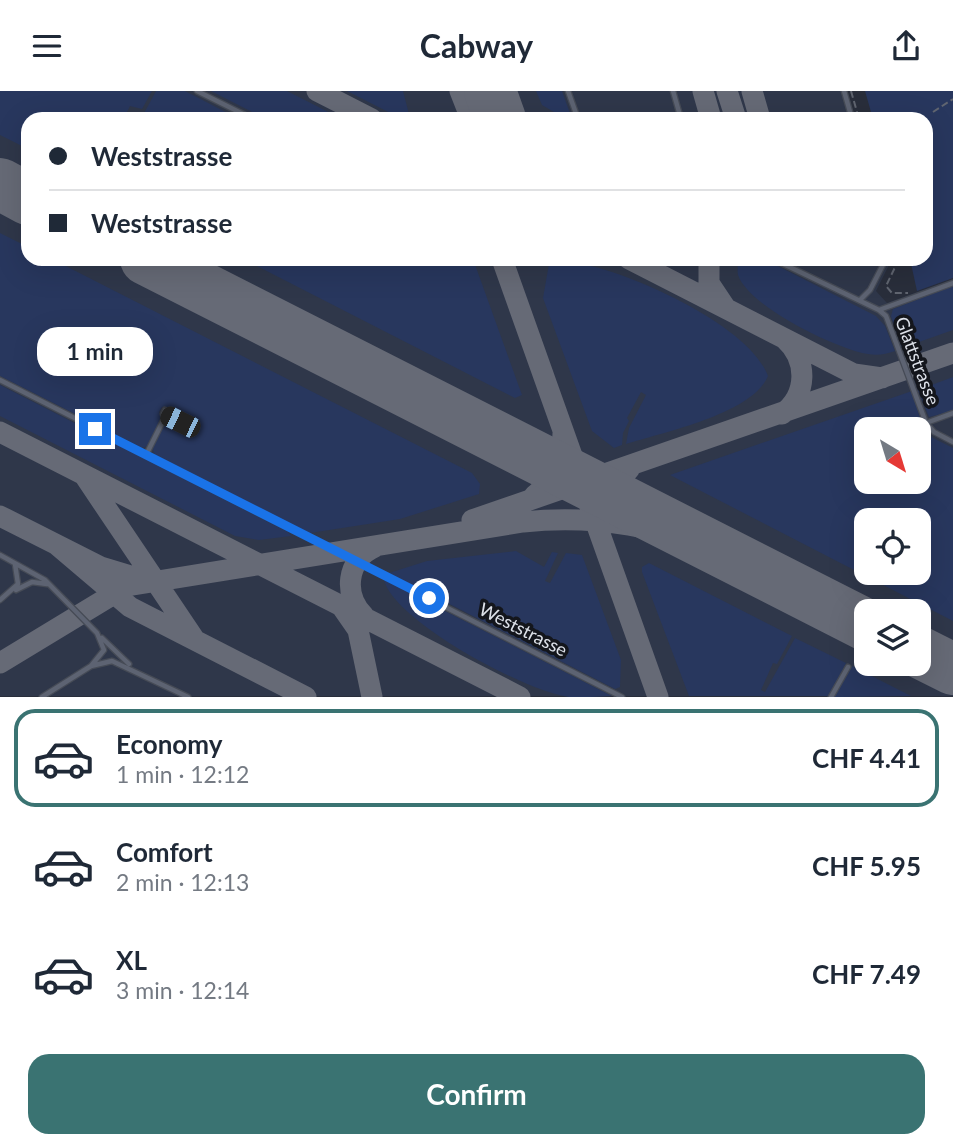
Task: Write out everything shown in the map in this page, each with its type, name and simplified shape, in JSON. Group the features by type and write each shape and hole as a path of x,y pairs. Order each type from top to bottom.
{"lane":[{"path":"197,91 239,112"},
{"path":"568,91 576,112"},
{"path":"673,91 679,112"},
{"path":"844,91 850,112"},
{"name":"Glattstrasse","path":"789,266 879,310 886,316 924,417"},
{"path":"859,300 870,291 882,266"},
{"path":"879,310 953,283"},
{"name":"Weststrasse","path":"0,380 622,697"},
{"path":"146,455 166,413 194,429 196,426"},
{"path":"931,421 953,413"},
{"name":"Glattstrasse","path":"931,429 953,442"},
{"path":"0,555 52,587 133,668"},
{"path":"12,592 19,577 13,562"},
{"path":"0,600 32,582 52,587"},
{"path":"42,697 91,666 104,650 97,633"},
{"path":"91,666 112,661 133,668 188,697"},
{"path":"831,697 848,667"}],"path":[{"path":"851,91 857,112"},
{"path":"933,112 953,99"},
{"path":"896,266 886,286 892,293 901,293"}],"shaded area":[{"path":"0,91 847,91 853,112 21,112 21,266 888,266 876,291 887,303 953,279 953,696 0,696"},
{"path":"0,91 152,91 142,109 130,106 127,112 21,112 21,146 0,135"},
{"path":"156,91 185,91 226,112 145,112"},
{"path":"211,91 287,91 328,112 252,112"},
{"path":"347,91 403,91 408,112 388,112"},
{"path":"473,91 507,91 514,112 504,111 480,112"},
{"path":"536,91 562,91 570,112 554,112 542,105"},
{"path":"865,91 953,91 953,278 917,291 912,266 933,266 933,112 871,112"},
{"path":"0,233 21,244 21,266 66,266 472,473 480,484 479,494 400,519 310,533 155,455 152,447 167,420 195,431 198,426 193,427 166,413 167,409 162,407 159,412 162,420 149,445 142,448 99,426 101,414 95,424 0,376"},
{"path":"257,266 476,266 522,395 515,398"},
{"path":"549,266 590,266 622,275 652,287 711,319 737,337 756,356 768,376 759,389 726,411 626,444 629,428 646,395 641,392 627,418 629,421 623,433 622,445 614,448 592,431 543,298"},
{"path":"738,266 778,266 876,316 885,326 895,351 868,354 836,344 796,325 776,313 745,287 738,275"},
{"path":"953,286 953,330 902,348 891,316 893,309"},
{"path":"953,377 953,411 929,417 918,390"},
{"path":"0,385 288,532 291,536 259,540 235,536 0,416"},
{"path":"912,391 920,417 854,417 854,494 931,494 931,437 953,448 953,621 931,610 931,599 910,599 883,585 931,585 931,508 854,508 854,570 670,475"},
{"path":"516,551 544,567 552,552 558,553 545,581 550,583 566,553 582,555 621,660 620,687 615,689 389,573 427,561"},
{"path":"649,563 792,636 777,664 773,663 761,690 765,692 795,638 846,663 830,696 689,696 642,572 642,567"},
{"path":"384,580 612,696 569,697 524,683 495,669 436,634 412,615 393,597"},
{"path":"852,666 854,676 872,676 911,696 834,697"}],"taxiway":[{"path":"317,91 358,112"},
{"path":"460,91 468,112"},
{"path":"703,91 709,112"},
{"path":"727,91 734,112"},
{"path":"752,91 758,112"},
{"path":"504,266 658,697"},
{"path":"643,266 854,374 882,378"},
{"path":"709,266 709,283 725,307"},
{"path":"782,414 797,397 802,377 798,357 785,339"},
{"path":"472,520 953,353"},
{"path":"0,432 520,697"},
{"path":"534,496 547,483 556,468 563,433"},
{"path":"600,528 607,496 630,468"},
{"path":"86,478 193,637"},
{"path":"0,516 101,567 144,580"},
{"path":"0,663 127,586 523,522 577,520 629,525 681,538 732,557"},
{"path":"57,545 130,607 306,697"},
{"path":"364,616 353,598 351,579 358,560 375,547"},
{"path":"342,607 358,630 372,697"},
{"path":"941,663 953,672"}],"runway":[{"path":"490,91 498,112"},
{"path":"0,184 21,195"},
{"path":"160,266 854,619"},
{"path":"931,658 953,669"}],"route":[{"path":"95,429 429,598"}]}
